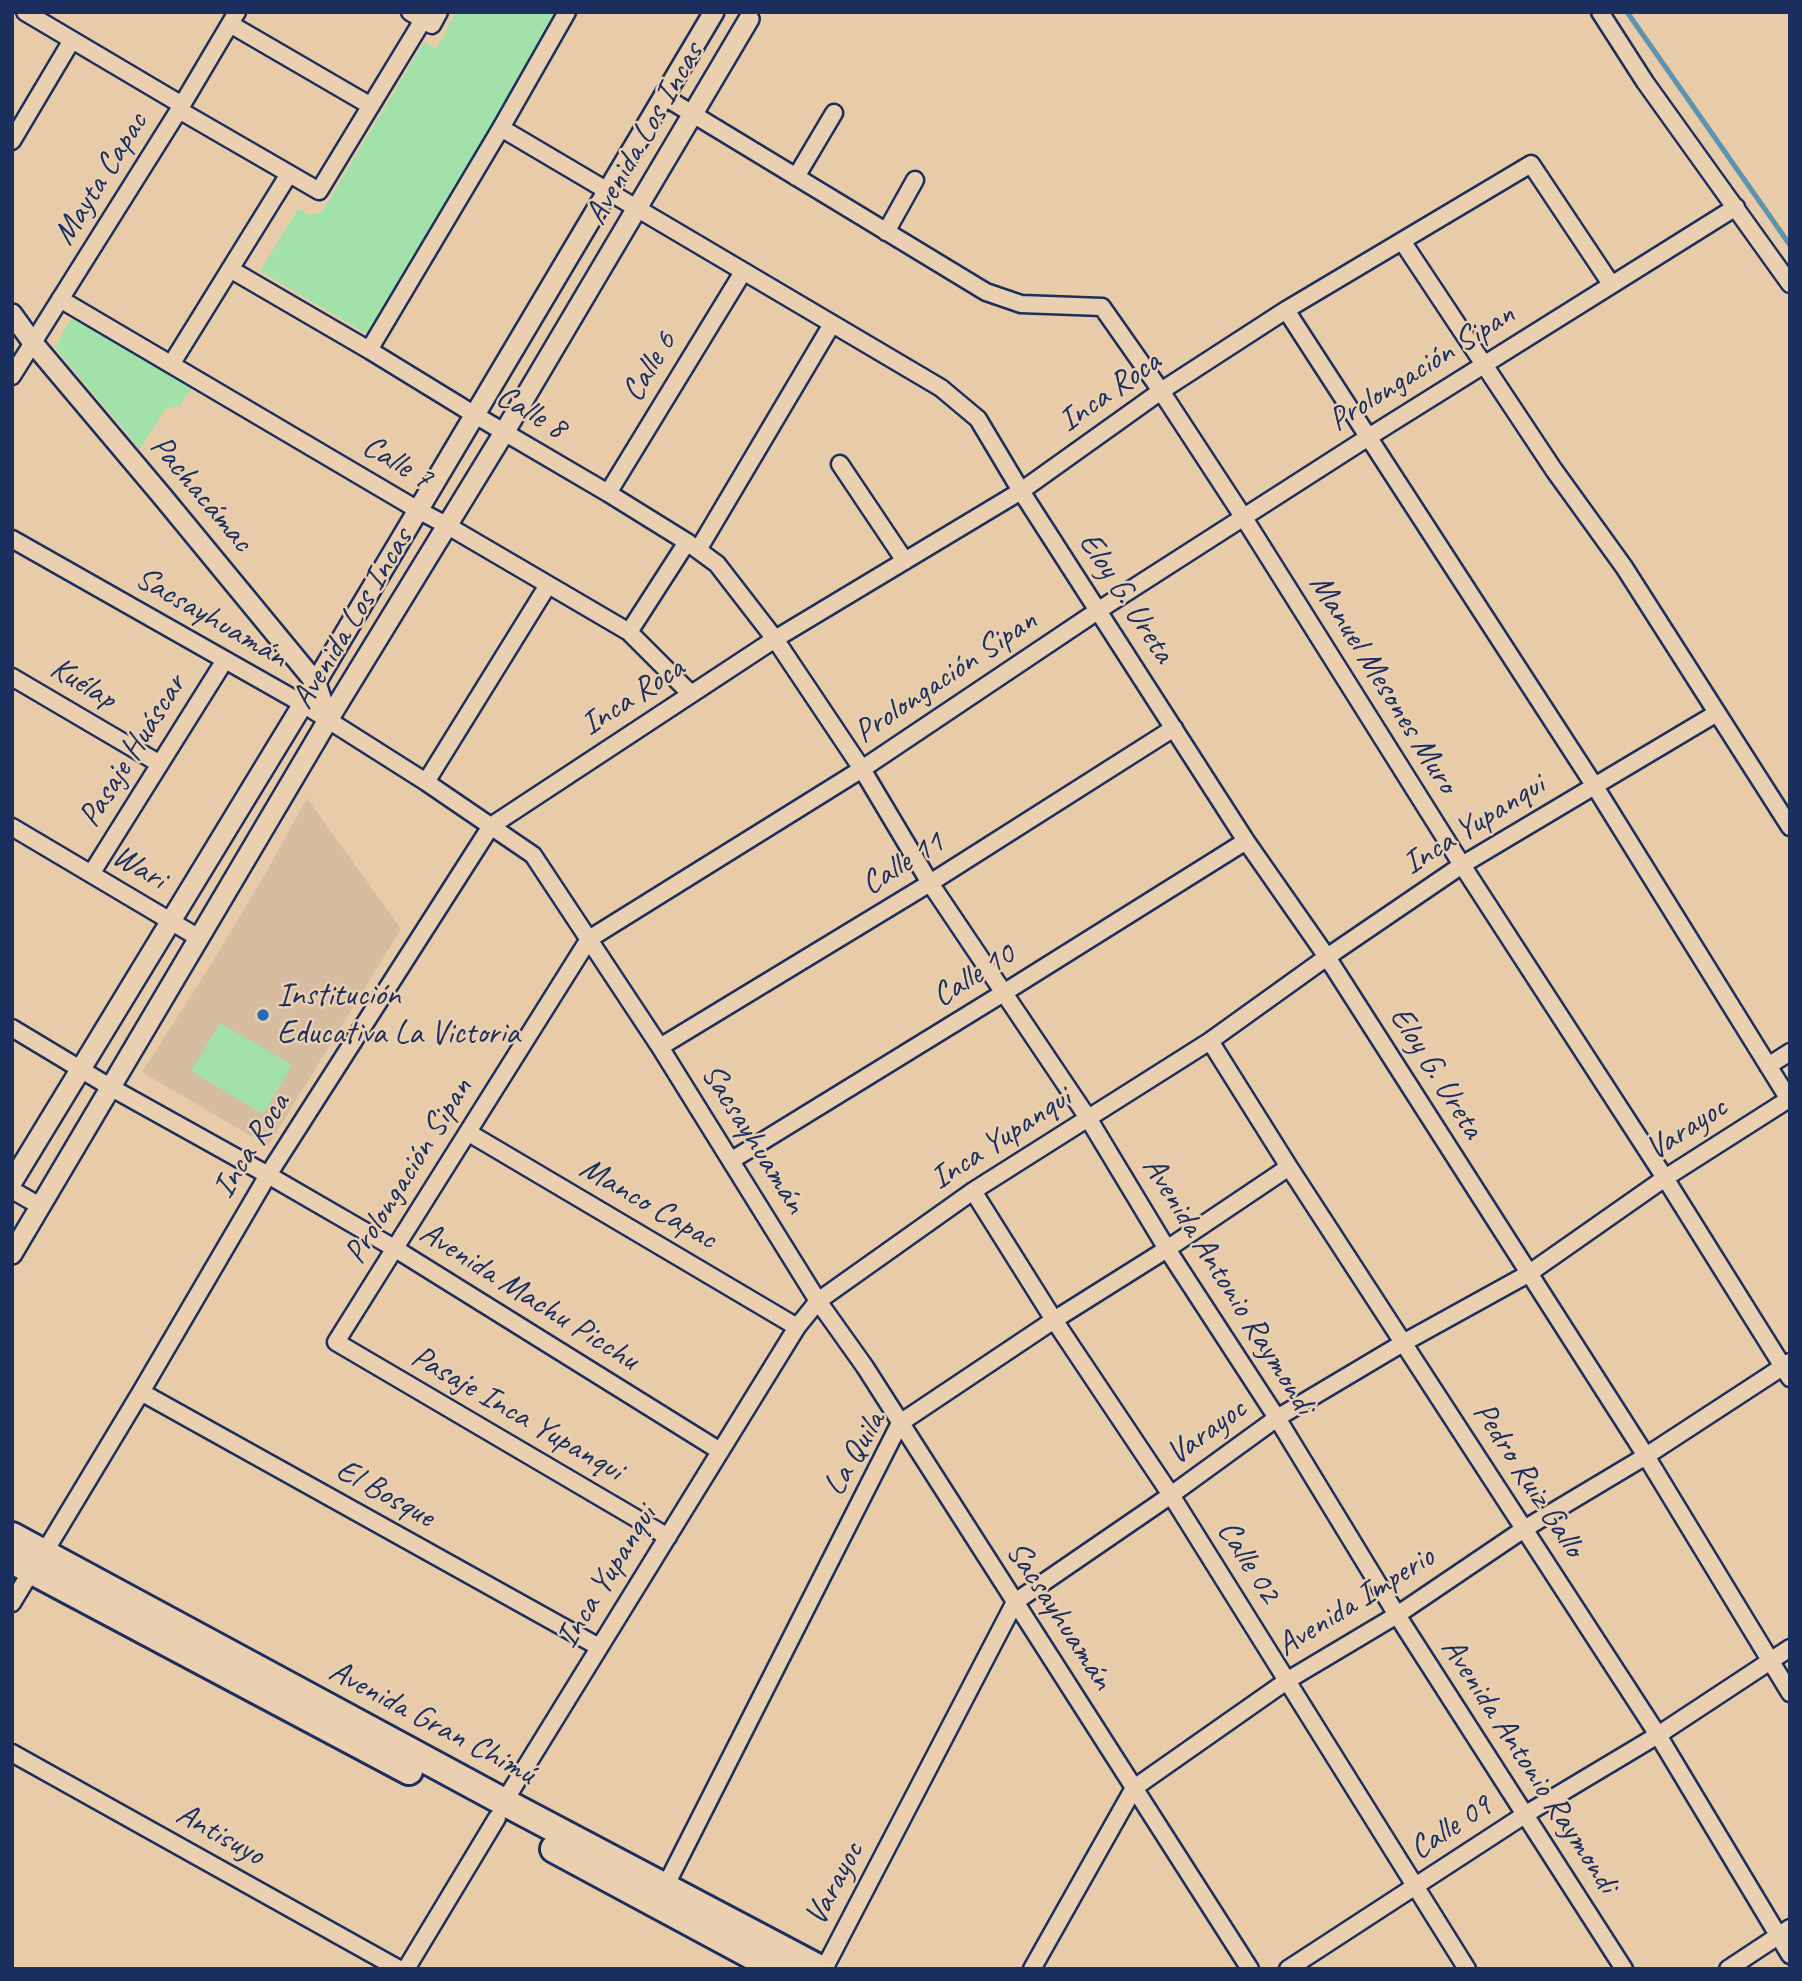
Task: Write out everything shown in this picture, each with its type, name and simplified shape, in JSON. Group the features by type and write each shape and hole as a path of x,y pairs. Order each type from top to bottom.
{"highway":[{"name":"Avenida Gran Chimú","path":"12,1536 30,1561 500,1810 777,1969"},
{"name":"Avenida Gran Chimú","path":"500,1810 665,1887 822,1969"}],"street":[{"path":"25,12 319,191 371,106 416,16 432,25 439,12"},
{"path":"369,350 567,12"},
{"name":"Avenida Los Incas","path":"12,1182 316,683 714,12"},
{"path":"1600,12 1645,82 1790,284"},
{"name":"Avenida Los Incas","path":"12,1254 328,720 638,208 744,15"},
{"path":"234,18 371,106"},
{"name":"Mayta Capac","path":"12,376 234,18"},
{"path":"12,141 72,40"},
{"path":"663,96 886,232 915,180"},
{"path":"796,177 834,113"},
{"name":"Eloy G. Ureta","path":"501,128 942,388 978,419 1021,491 1245,841 1327,957 1646,1456 1790,1693"},
{"name":"Inca Roca","path":"12,1603 30,1561 141,1392 268,1175 491,827 775,639 1021,491 1161,391 1286,310 1531,164 1611,284"},
{"path":"172,363 289,174"},
{"name":"Prolongación Sipan","path":"336,1342 589,939 862,769 1099,610 1367,438 1736,207"},
{"name":"Manuel Mesones Muro","path":"886,232 986,292 1021,304 1102,307 1244,518 1462,865 1787,1369"},
{"path":"1402,240 1554,470 1624,567 1790,827"},
{"name":"Calle 8","path":"230,269 505,431 692,546 717,564 775,639"},
{"name":"Calle 6","path":"608,493 743,272"},
{"name":"Calle 7","path":"61,299 629,632 691,694"},
{"path":"1286,310 1594,785 1789,1100"},
{"name":"Pachacámac","path":"12,314 33,343 316,683 328,720"},
{"path":"629,632 692,546 832,324"},
{"path":"840,464 905,561"},
{"name":"Sacsayhuamán","path":"12,539 303,704 426,782 533,855 660,1047 818,1301 865,1367 1250,1969"},
{"path":"426,782 548,585"},
{"name":"Avenida Antonio Raymondi","path":"775,639 862,769 930,883 1088,1118 1397,1615 1624,1969"},
{"name":"Pasaje Huáscar","path":"91,874 225,660"},
{"name":"Kuélap","path":"12,677 160,764"},
{"name":"Inca Yupanqui","path":"406,1969 599,1647 797,1326 818,1301 973,1191 1210,1041 1462,865 1717,713"},
{"name":"Calle 11","path":"660,1047 930,883 1174,728"},
{"name":"Wari","path":"12,827 199,938"},
{"name":"Calle 10","path":"732,1160 1245,841"},
{"name":"Avenida Machu Picchu","path":"12,1028 80,1070 394,1248 720,1451"},
{"name":"Pedro Ruiz Gallo","path":"1210,1041 1784,1932 1790,1955"},
{"path":"1768,1066 1790,1052"},
{"name":"Varayoc","path":"822,1969 1015,1602 1171,1496 1277,1419 1403,1343 1528,1274 1665,1178 1789,1100"},
{"name":"Manco Capac","path":"469,1133 797,1326"},
{"name":"La Quila","path":"665,1887 900,1423 1289,1167"},
{"path":"12,1190 40,1206"},
{"name":"Calle 02","path":"973,1191 1288,1680 1467,1969"},
{"name":"Pasaje Inca Yupanqui","path":"336,1342 668,1537"},
{"name":"Avenida Imperio","path":"1032,1969 1134,1788 1288,1680 1397,1615 1524,1529 1787,1369"},
{"name":"El Bosque","path":"141,1392 599,1647"},
{"name":"Calle 09","path":"1288,1969 1526,1814 1658,1735 1790,1648"},
{"name":"Antisuyo","path":"12,1753 399,1969"},
{"path":"1728,1969 1784,1932"}],"shaded area":[{"name":"Institución Educativa La Victoria","path":"307,798 401,929 268,1146 142,1072 215,958"}],"green space":[{"path":"456,12 560,12 369,335 260,271 298,209 310,215 322,212 424,42 436,49"},
{"path":"79,319 192,387 180,406 165,409 140,449 55,348 68,323"},
{"path":"220,1023 292,1065 263,1114 191,1071"}],"waterway":[{"path":"1627,12 1790,245"}],"place":[{"name":"Institución Educativa La Victoria","path":"263,1015"}]}
